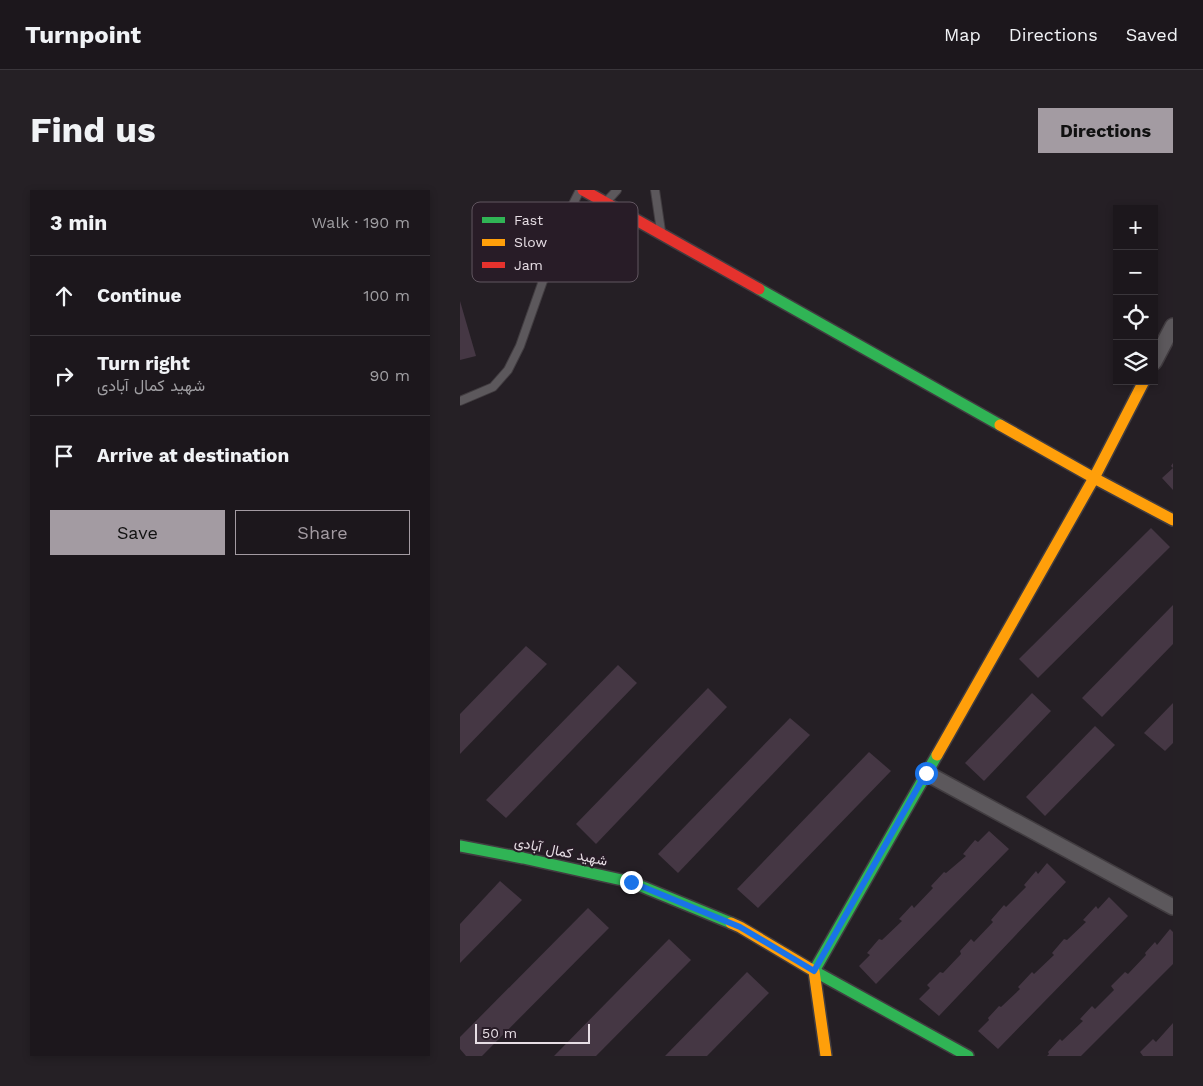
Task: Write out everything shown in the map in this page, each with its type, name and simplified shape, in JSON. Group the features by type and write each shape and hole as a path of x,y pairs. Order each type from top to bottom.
{"street":[{"path":"581,190 606,202"},
{"path":"638,221 1094,478 1173,520"},
{"path":"1158,354 1173,326"},
{"path":"826,1056 814,971 1094,478 1142,385"},
{"path":"926,773 1173,907"},
{"name":"شهید کمال آبادی","path":"460,846 631,882 740,927 814,971 968,1056"}],"lane":[{"path":"575,202 581,190"},
{"path":"606,202 617,190"},
{"path":"655,190 661,234"},
{"path":"460,401 493,387 508,370 520,346 543,282"}],"building":[{"path":"460,301 476,356 460,360"},
{"path":"1173,468 1173,490 1162,478"},
{"path":"1151,528 1170,547 1038,678 1019,659"},
{"path":"1173,605 1173,644 1102,717 1082,698"},
{"path":"526,646 547,664 460,754 460,714"},
{"path":"618,665 637,683 506,818 486,800"},
{"path":"708,688 727,707 596,844 576,824"},
{"path":"1032,693 1051,711 984,781 965,763"},
{"path":"1173,703 1173,743 1165,751 1144,733"},
{"path":"790,718 810,735 678,873 658,854"},
{"path":"1095,726 1115,745 1045,816 1026,797"},
{"path":"869,752 891,771 758,908 737,889"},
{"path":"989,831 1009,849 876,984 859,966 870,955 867,953 879,939 882,940 902,921 899,919 912,905 914,908 933,888 931,886 944,872 946,873 966,856 963,854 975,840 978,842"},
{"path":"1047,863 1066,882 939,1016 919,999 930,988 927,985 940,972 943,973 961,954 960,951 971,939 974,942 993,922 991,920 1004,905 1006,907 1026,887 1024,885 1036,871 1038,874"},
{"path":"500,881 522,900 460,963 460,924"},
{"path":"1109,897 1128,916 998,1049 978,1031 999,1006 1001,1007 1020,989 1018,987 1032,972 1034,974 1054,955 1052,953 1064,939 1067,940 1086,922 1083,920 1096,906 1098,909"},
{"path":"588,908 609,928 482,1056 466,1056 460,1049 460,1037"},
{"path":"1170,929 1173,932 1173,964 1081,1056 1047,1056 1048,1052 1060,1039 1062,1041 1083,1021 1080,1019 1092,1006 1095,1009 1114,990 1111,986 1125,972 1128,974 1146,955 1145,953 1155,942 1157,945"},
{"path":"669,939 691,960 596,1056 554,1056"},
{"path":"747,972 769,993 707,1056 665,1056"},
{"path":"1173,1023 1173,1056 1143,1056 1140,1052 1153,1039 1156,1042"}],"traffic: fast":[{"path":"759,289 1000,425"},
{"path":"937,755 814,971 968,1056"},
{"path":"460,846 631,882 731,923"}],"traffic: slow":[{"path":"1000,425 1094,478 1142,385"},
{"path":"937,755 1094,478 1173,520"},
{"path":"731,923 814,971 826,1056"}],"traffic: jam":[{"path":"583,190 604,202"},
{"path":"638,221 759,289"}],"route":[{"path":"631,882 740,927 814,971 926,773"}]}
